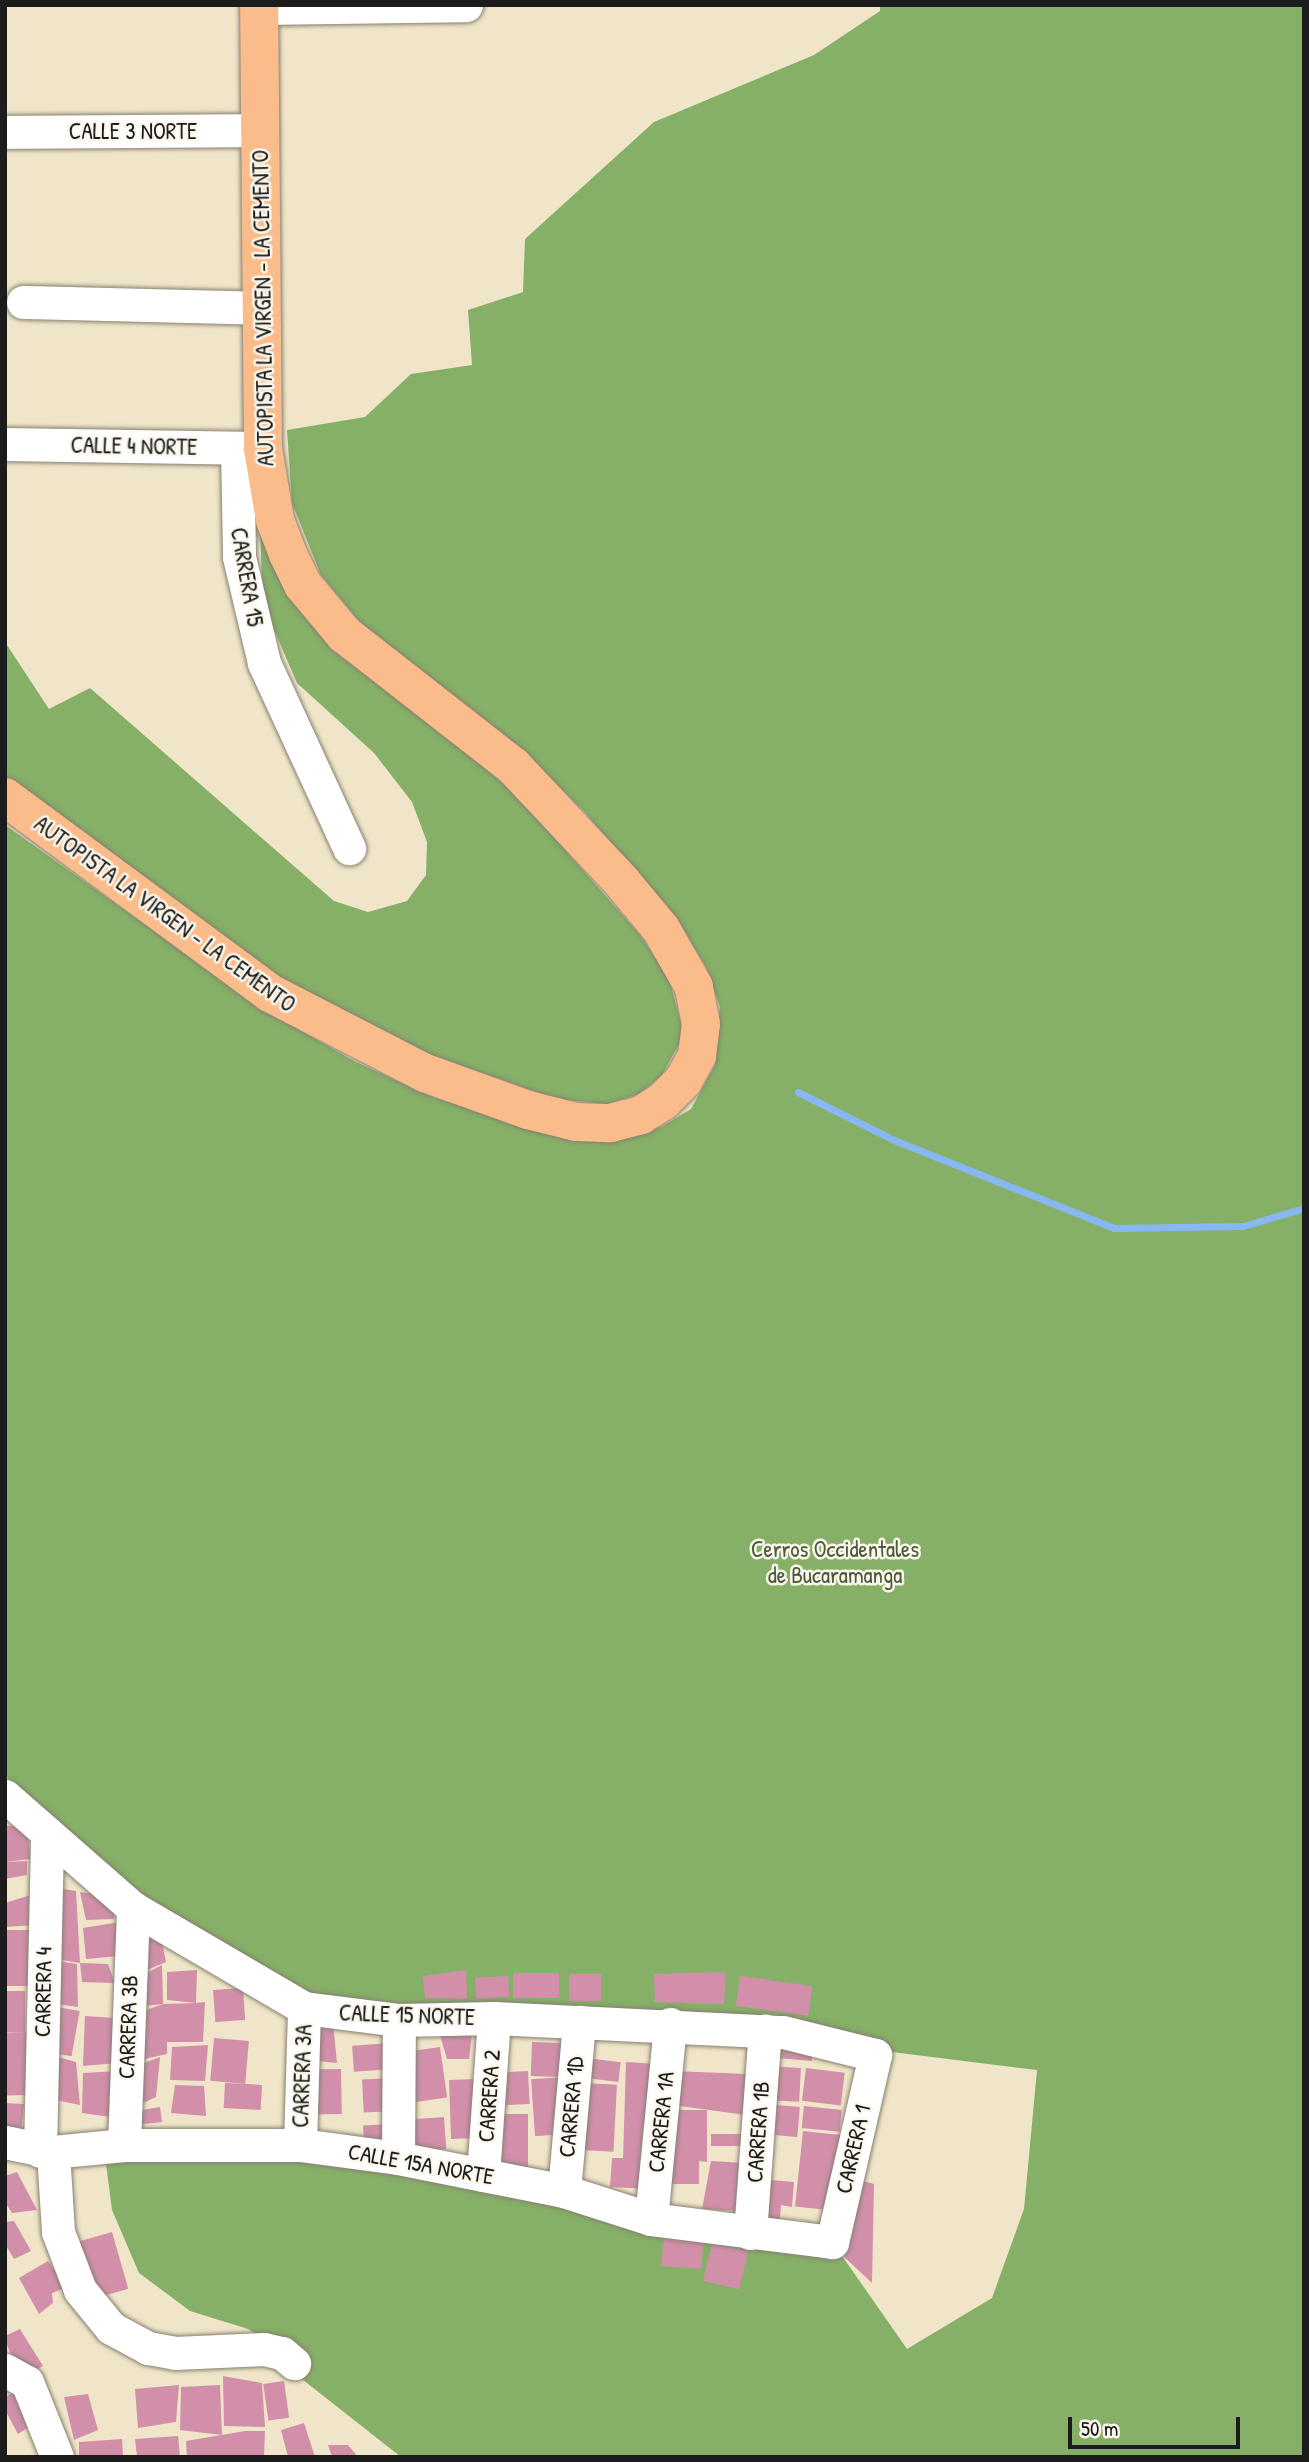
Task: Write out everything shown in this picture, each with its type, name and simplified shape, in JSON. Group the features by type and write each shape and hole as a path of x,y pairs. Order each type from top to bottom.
{"main road":[{"name":"AUTOPISTA LA VIRGEN - LA CEMENTO","path":"5,797 270,993 425,1073 528,1110 576,1122 610,1123 641,1115 683,1081 697,1056 701,1024 694,986 661,929 540,792 363,652 326,615 303,585 275,520 250,448 262,308 259,6"}],"street":[{"path":"259,6 466,5"},
{"name":"CALLE 3 NORTE","path":"5,132 260,130"},
{"path":"23,302 262,308"},
{"name":"CALLE 4 NORTE","path":"5,444 250,448"},
{"name":"CARRERA 15","path":"250,448 239,557 264,663 349,848"},
{"name":"CALLE 15 NORTE","path":"5,1796 133,1908 304,2008 399,2020 494,2018 670,2024 765,2031 874,2056"},
{"name":"CARRERA 4","path":"47,1833 46,2151 58,2232 80,2290 111,2328 162,2351 264,2349 282,2353 293,2363"},
{"name":"CARRERA 3B","path":"124,2145 133,1908"},
{"name":"CARRERA 3A","path":"300,2145 304,2008"},
{"name":"CARRERA 2","path":"483,2175 494,2018"},
{"path":"398,2158 399,2020"},
{"name":"CARRERA 1D","path":"564,2191 579,2022"},
{"name":"CARRERA 1A","path":"651,2219 670,2024"},
{"name":"CARRERA 1B","path":"750,2233 765,2031"},
{"name":"CARRERA 1","path":"832,2242 874,2056"},
{"name":"CALLE 15A NORTE","path":"5,2142 46,2151 124,2145 300,2145 398,2158 564,2191 651,2219 832,2242"},
{"path":"5,2165 46,2151"},
{"path":"5,2370 27,2382 57,2457"}],"green space":[{"name":"Cerros Occidentales de Bucaramanga","path":"880,5 1304,5 1304,2457 401,2457 298,2376 278,2348 248,2329 190,2311 139,2273 112,2210 105,2156 301,2156 840,2253 907,2349 992,2298 1024,2209 1037,2070 876,2050 314,2007 138,1904 16,1794 5,1772 5,825 268,1012 356,1062 435,1098 567,1137 626,1138 661,1127 691,1109 715,1065 720,1007 706,967 685,932 584,811 539,767 378,644 321,575 292,503 287,430 365,417 411,374 472,365 468,310 523,292 525,239 654,122 814,55 880,11"},
{"path":"260,531 287,590 331,649 466,750 521,800 640,935 669,978 684,1035 662,1075 639,1094 607,1104 556,1099 412,1048 311,1000 5,783 5,642 49,709 90,688 334,901 368,912 407,901 426,875 427,842 412,802 374,753 297,683 263,604"}],"building":[{"path":"5,1826 27,1826 30,1859 5,1862"},
{"path":"27,1861 27,1875 5,1879 5,1862"},
{"path":"50,1887 76,1891 80,1963 50,1958"},
{"path":"80,1892 114,1897 114,1919 86,1920"},
{"path":"34,1894 37,1925 5,1927 5,1903"},
{"path":"120,1922 119,1956 86,1959 83,1928"},
{"path":"5,1930 31,1930 31,1986 5,1986"},
{"path":"134,1930 161,1937 166,1962 135,1975"},
{"path":"50,1960 77,1964 78,2007 50,2003"},
{"path":"80,1963 108,1964 115,1983 82,1982"},
{"path":"162,1965 163,2004 135,2007 135,1979"},
{"path":"197,1970 196,2003 167,2000 167,1972"},
{"path":"466,1970 467,1999 425,1998 423,1976"},
{"path":"726,1972 724,2004 655,2002 654,1974"},
{"path":"513,1973 559,1973 559,1998 513,1998"},
{"path":"569,1974 601,1974 601,2001 569,2001"},
{"path":"508,1976 509,1997 476,1999 475,1978"},
{"path":"740,1976 812,1986 808,2016 736,2006"},
{"path":"243,1988 245,2020 215,2022 213,1990"},
{"path":"5,1991 25,1991 25,2032 5,2032"},
{"path":"205,2002 203,2042 167,2042 167,2054 136,2061 135,2014 163,2004"},
{"path":"51,2006 80,2011 72,2056 43,2051"},
{"path":"85,2016 115,2018 118,2063 83,2066"},
{"path":"333,2023 337,2063 308,2060 311,2026"},
{"path":"473,2027 469,2059 447,2059 440,2035"},
{"path":"5,2032 29,2032 30,2095 6,2095"},
{"path":"775,2037 811,2044 812,2061 777,2058"},
{"path":"214,2038 249,2041 245,2084 210,2081"},
{"path":"532,2042 569,2043 568,2077 531,2076"},
{"path":"391,2043 393,2069 354,2072 352,2046"},
{"path":"208,2045 205,2081 170,2080 172,2047"},
{"path":"440,2047 447,2098 410,2103 403,2052"},
{"path":"51,2055 76,2062 80,2105 51,2099"},
{"path":"160,2057 156,2097 137,2106 136,2066"},
{"path":"587,2058 621,2062 618,2082 585,2078"},
{"path":"626,2062 657,2064 651,2189 610,2187 612,2158 623,2158"},
{"path":"765,2066 801,2068 799,2102 763,2100"},
{"path":"806,2068 845,2073 841,2106 802,2101"},
{"path":"341,2069 342,2114 307,2115 306,2070"},
{"path":"118,2071 118,2118 82,2113 83,2073"},
{"path":"528,2071 530,2104 498,2106 496,2073"},
{"path":"673,2071 747,2074 746,2115 672,2105"},
{"path":"564,2077 568,2134 535,2136 531,2079"},
{"path":"393,2078 395,2111 364,2113 362,2080"},
{"path":"476,2079 478,2138 451,2139 449,2080"},
{"path":"225,2083 262,2085 261,2110 224,2108"},
{"path":"584,2083 617,2085 613,2152 580,2150"},
{"path":"175,2085 204,2086 206,2116 171,2113"},
{"path":"5,2103 24,2104 21,2132 5,2130"},
{"path":"765,2104 800,2107 797,2137 762,2134"},
{"path":"804,2106 842,2110 839,2132 802,2128"},
{"path":"160,2107 162,2122 137,2125 137,2111"},
{"path":"670,2110 707,2110 707,2162 699,2161 699,2184 669,2184"},
{"path":"495,2114 528,2114 528,2174 495,2174"},
{"path":"444,2117 446,2149 411,2151 409,2119"},
{"path":"392,2124 393,2145 364,2146 363,2126"},
{"path":"803,2131 841,2135 833,2211 795,2207"},
{"path":"711,2134 741,2134 741,2146 711,2146"},
{"path":"711,2161 745,2163 742,2211 702,2209"},
{"path":"17,2172 37,2210 12,2213 5,2202 5,2176"},
{"path":"851,2178 874,2184 872,2283 840,2253"},
{"path":"759,2179 794,2182 792,2207 781,2205 779,2229 756,2227"},
{"path":"14,2221 31,2251 14,2259 5,2244 5,2222"},
{"path":"664,2229 704,2232 701,2269 661,2266"},
{"path":"112,2232 128,2289 89,2300 73,2243"},
{"path":"712,2243 748,2251 739,2289 703,2281"},
{"path":"48,2261 67,2287 52,2293 53,2303 39,2314 19,2278"},
{"path":"20,2329 43,2366 22,2377 5,2341 5,2336"},
{"path":"223,2376 262,2383 265,2427 224,2426"},
{"path":"284,2381 289,2418 268,2421 263,2384"},
{"path":"179,2385 176,2422 138,2428 135,2389"},
{"path":"220,2385 222,2435 180,2430 181,2387"},
{"path":"19,2390 38,2421 18,2434 5,2410 5,2397"},
{"path":"88,2394 98,2430 74,2440 64,2397"},
{"path":"304,2423 315,2457 288,2457 281,2430"},
{"path":"245,2431 265,2431 264,2457 187,2457 186,2441"},
{"path":"178,2436 180,2457 137,2457 135,2439"},
{"path":"122,2439 123,2457 79,2457 79,2442"},
{"path":"328,2445 348,2445 358,2457 332,2457"}],"waterway":[{"path":"798,1092 894,1140 1114,1228 1243,1226 1304,1208"}]}
